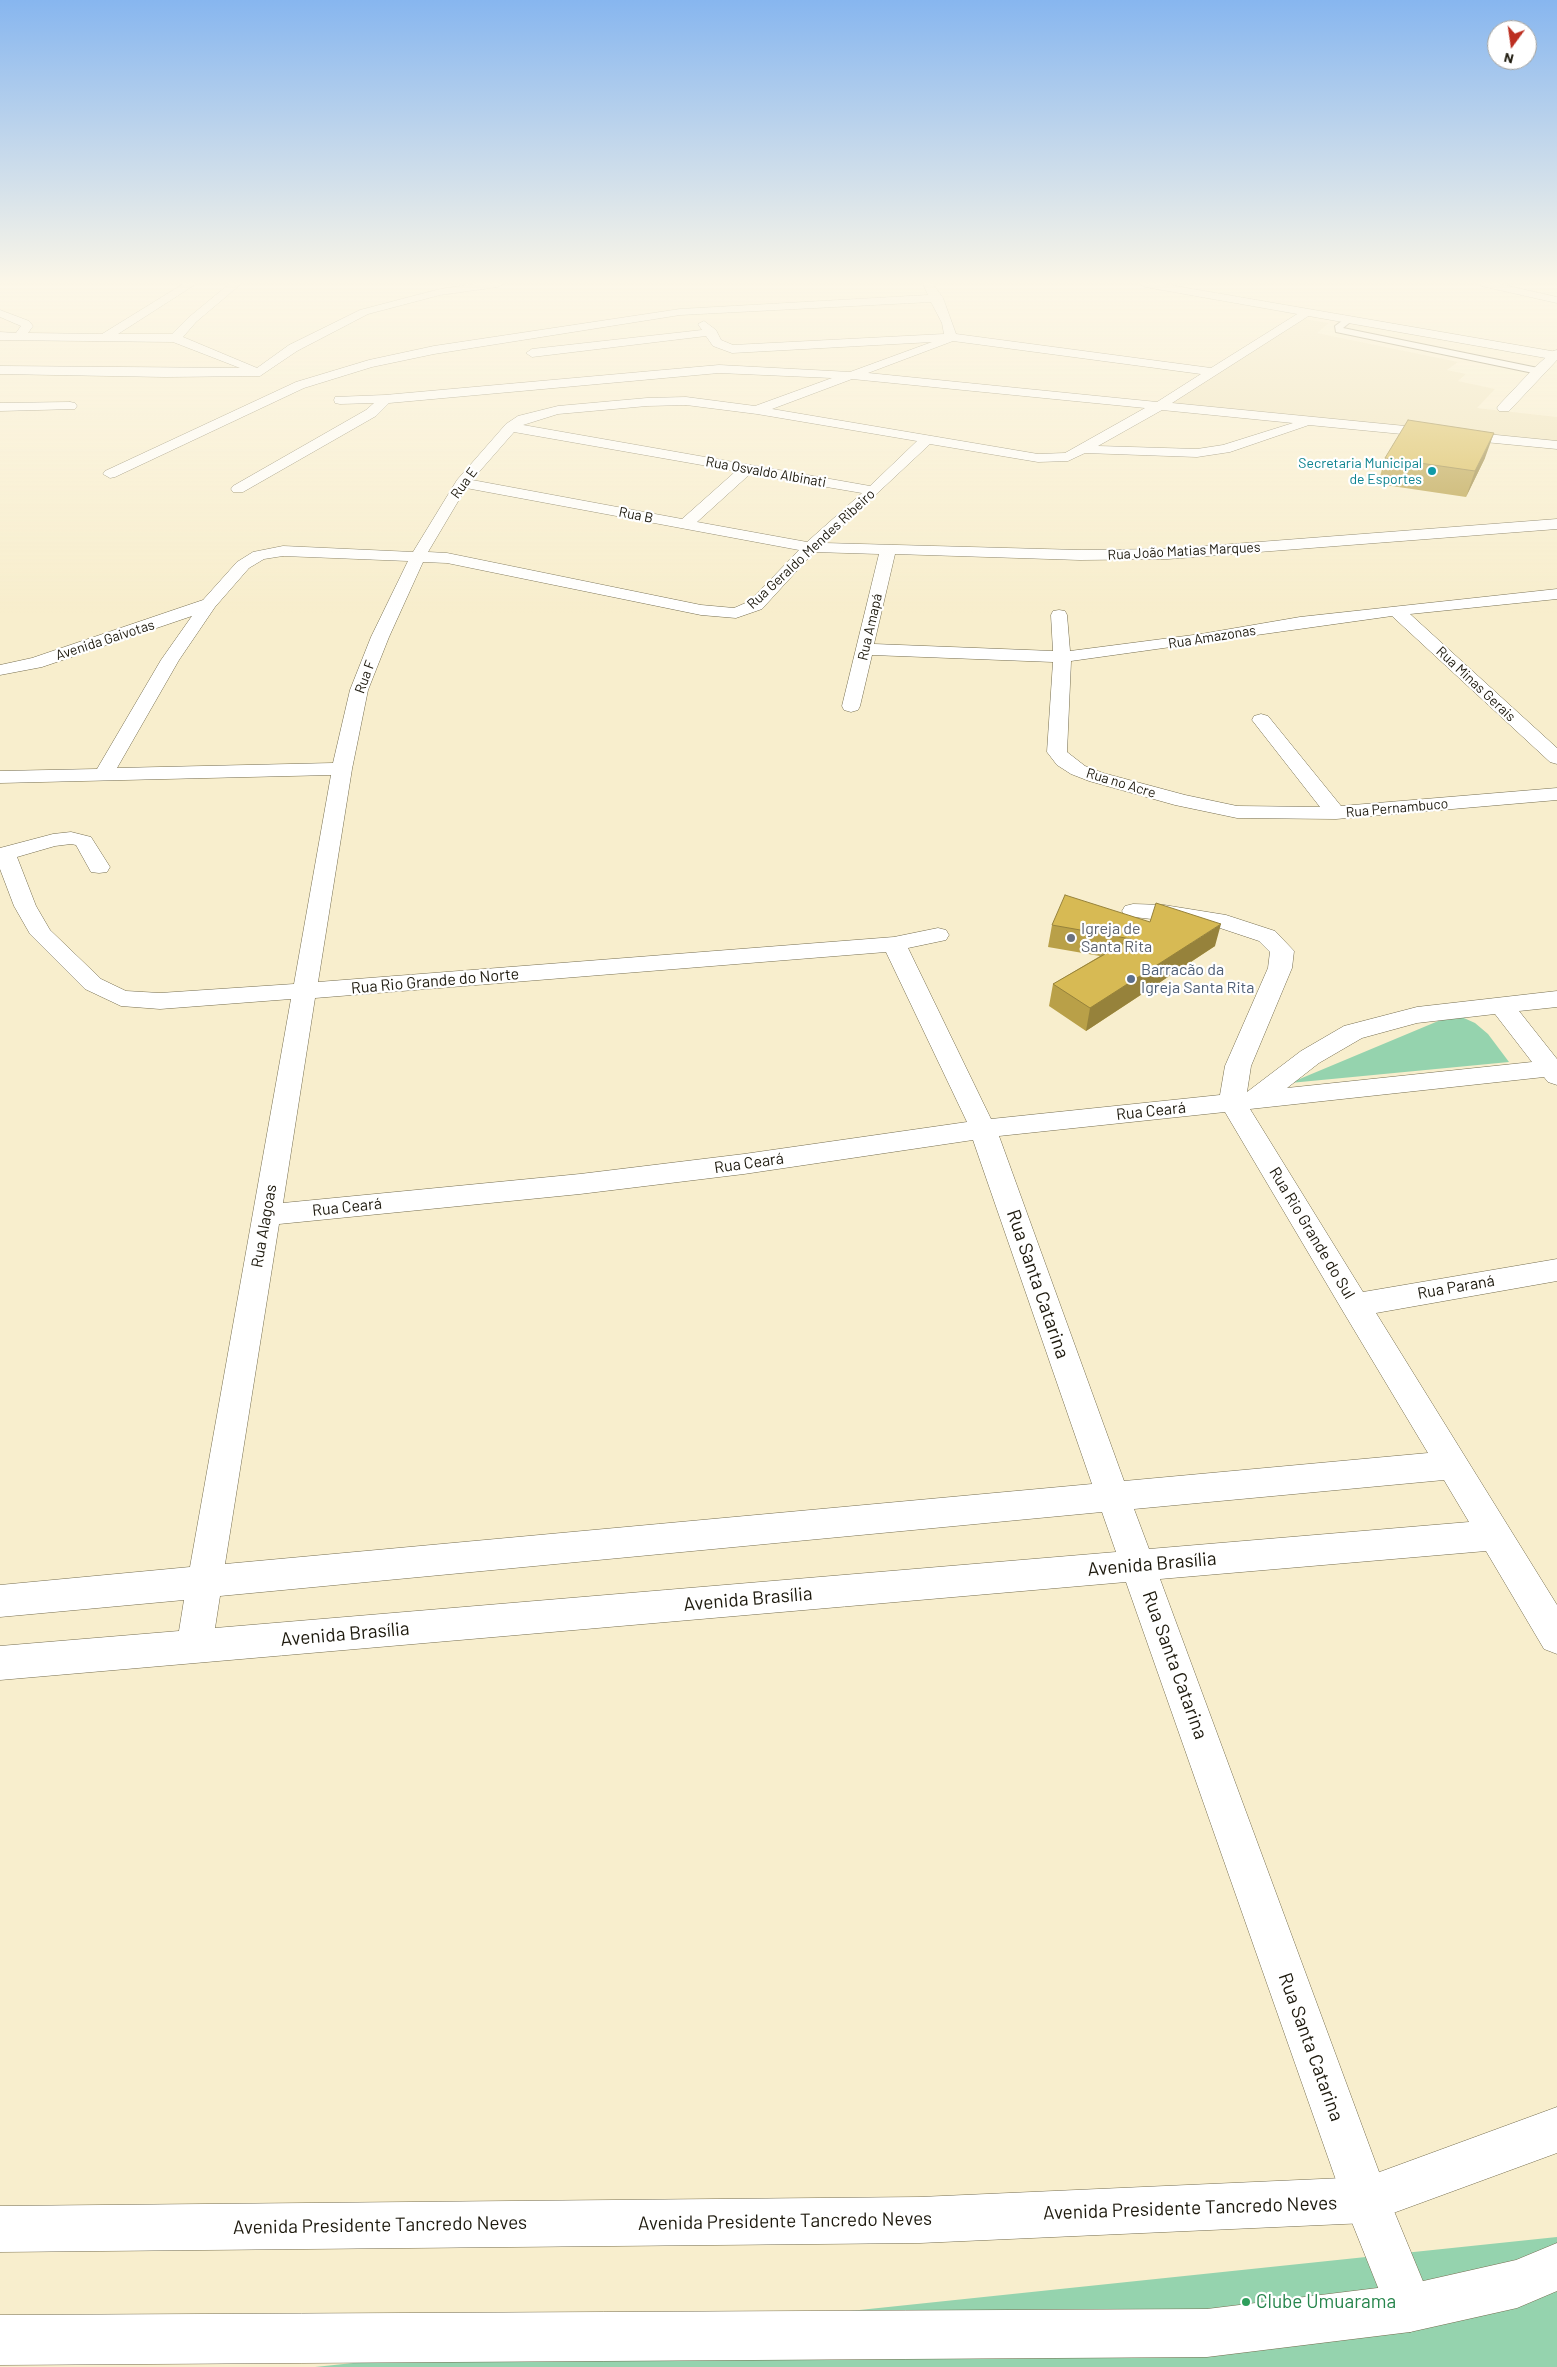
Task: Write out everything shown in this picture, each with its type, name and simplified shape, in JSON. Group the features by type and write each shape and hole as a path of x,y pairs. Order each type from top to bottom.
{"street":[{"path":"110,474 280,394"},
{"path":"371,413 336,399 385,400 445,394"},
{"path":"757,410 797,394"},
{"path":"1043,394 1557,446"},
{"path":"1082,449 1178,394"},
{"path":"1504,408 1516,394"},
{"path":"238,488 371,413 385,400"},
{"name":"Rua E","path":"418,556 462,483 511,427 523,419 544,412 647,402 686,401 757,410 1038,458 1055,459 1068,457 1082,449"},
{"path":"0,407 70,406"},
{"path":"1082,449 1151,453 1197,453 1244,444 1312,421"},
{"name":"Rua Osvaldo Albinati","path":"511,427 873,491"},
{"name":"Rua Geraldo Mendes Ribeiro","path":"418,556 484,564 701,610 736,614 756,605 810,547 873,491 928,438"},
{"path":"684,524 747,469"},
{"name":"Rua B","path":"462,483 810,547"},
{"name":"Rua João Matias Marques","path":"810,547 1080,555 1168,554 1557,524"},
{"name":"Rua Amapá","path":"851,706 888,548"},
{"path":"103,776 166,668 209,604 243,565 259,555 283,551 418,556"},
{"name":"Rua F","path":"336,806 359,690 380,636 418,556"},
{"name":"Rua Amazonas","path":"865,649 1062,657 1191,641 1300,622 1396,610 1557,594"},
{"name":"Avenida Gaivotas","path":"0,670 36,662 114,638 209,604"},
{"name":"Rua Minas Gerais","path":"1396,610 1557,758"},
{"name":"Rua no Acre","path":"1059,615 1062,657 1056,730 1057,752 1064,761 1078,770 1096,777 1182,801 1238,812"},
{"path":"1261,720 1336,814"},
{"path":"0,777 342,770"},
{"name":"Rua Pernambuco","path":"1238,812 1336,814 1557,794"},
{"name":"Rua Alagoas","path":"194,1646 265,1215 336,806"},
{"path":"2,854 53,840 71,838 84,841 99,867"},
{"name":"Rua Rio Grande do Norte","path":"2,854 25,906 41,934 93,984 121,998 160,1001 304,991 894,944 938,935"},
{"path":"1133,911 1164,912 1218,920 1267,936 1282,951 1280,968 1238,1066 1243,1101 1310,1057 1353,1032 1417,1015 1557,999"},
{"name":"Rua Santa Catarina","path":"894,944 983,1129 1112,1497 1139,1566 1366,2200 1410,2308"},
{"path":"1502,1006 1554,1072"},
{"name":"Rua Ceará","path":"265,1215 580,1184 744,1164 983,1129 1243,1101 1554,1072"},
{"name":"Rua Rio Grande do Sul","path":"1243,1101 1355,1305 1496,1535 1546,1599 1557,1637"},
{"name":"Rua Paraná","path":"1355,1305 1557,1270"},
{"path":"0,1601 1453,1464"},
{"name":"Avenida Brasília","path":"0,1663 1496,1535"},
{"name":"Avenida Presidente Tancredo Neves","path":"0,2229 920,2220 1366,2200 1557,2130"},
{"path":"0,2340 1207,2333 1410,2308 1517,2284 1557,2267"}],"shaded area":[{"path":"1183,394 1490,394 1477,408 1557,417 1557,443 1164,406"}],"green space":[{"path":"1455,1014 1475,1023 1488,1034 1509,1062 1290,1083"},
{"name":"Clube Umuarama","path":"1557,2237 1557,2367 315,2367"}],"building":[{"path":"1408,420 1494,433 1475,471 1385,458"},
{"path":"1065,895 1150,922 1156,903 1221,924 1090,1008 1053,984 1131,939 1052,925"}],"place":[{"name":"Secretaria Municipal de Esportes","path":"1432,471"},
{"name":"Igreja de Santa Rita","path":"1071,938"},
{"name":"Barracão da Igreja Santa Rita","path":"1131,979"},
{"name":"Clube Umuarama","path":"1246,2302"}]}
